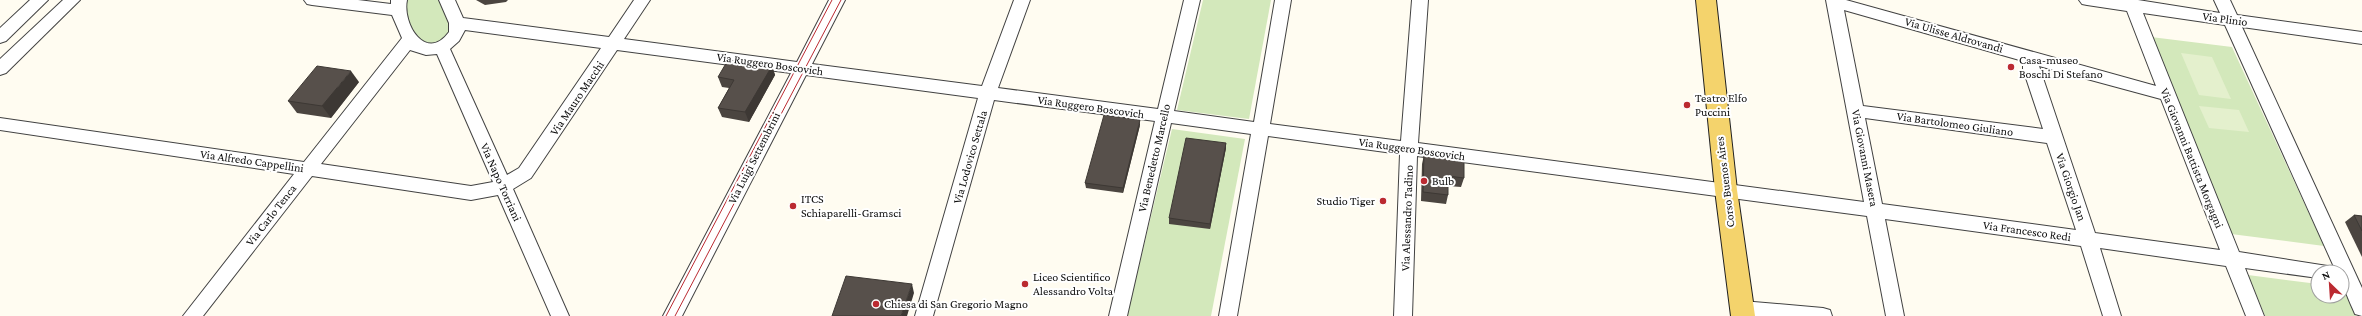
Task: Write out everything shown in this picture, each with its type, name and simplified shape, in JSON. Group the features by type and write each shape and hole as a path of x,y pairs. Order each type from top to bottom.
{"main road":[{"name":"Corso Buenos Aires","path":"1706,0 1726,190 1742,313"}],"street":[{"path":"0,38 40,0"},
{"path":"0,69 72,0"},
{"path":"312,0 398,5 410,40 415,45 423,49 442,48 456,36 457,23 447,0"},
{"name":"Via Mauro Macchi","path":"503,186 525,174 642,0"},
{"name":"Via Luigi Settembrini","path":"672,316 800,68 837,0"},
{"name":"Via Lodovico Settala","path":"924,316 988,93 1022,0"},
{"name":"Via Benedetto Marcello","path":"1118,316 1192,0"},
{"path":"1228,316 1262,129 1283,0"},
{"name":"Via Alessandro Tadino","path":"1403,316 1409,148 1420,0"},
{"name":"Via Plinio","path":"2087,0 2131,3 2231,20 2362,38"},
{"path":"2222,0 2345,264"},
{"name":"Via Ulisse Aldrovandi","path":"1834,1 2031,58 2142,89 2166,94"},
{"name":"Via Giovanni Masera","path":"1834,1 1895,316"},
{"name":"Via Giovanni Battista Morgagni","path":"2131,3 2255,316"},
{"name":"Via Ruggero Boscovich","path":"457,23 1726,190"},
{"name":"Via Carlo Tenca","path":"192,316 410,40"},
{"name":"Via Napo Torriani","path":"442,48 560,316"},
{"name":"Via Giorgio Jan","path":"2031,58 2031,69 2112,316"},
{"name":"Via Bartolomeo Giuliano","path":"1856,111 2054,137"},
{"name":"Via Alfredo Cappellini","path":"0,124 471,192 487,191 503,186"},
{"name":"Via Francesco Redi","path":"1726,190 2310,270"},
{"path":"2350,275 2362,308"},
{"path":"1742,313 1822,316"}],"green space":[{"path":"407,0 440,0 450,25 449,33 438,42 434,43 416,39 405,11"},
{"path":"1203,0 1271,0 1249,119 1177,110"},
{"path":"2151,37 2232,47 2324,246 2231,234"},
{"path":"2181,53 2212,57 2231,99 2199,95"},
{"path":"2199,106 2239,110 2249,132 2209,128"},
{"path":"1172,129 1245,139 1211,316 1127,316"},
{"path":"2248,275 2310,283 2310,304 2350,304 2350,303 2356,316 2265,316"}],"building":[{"path":"728,60 772,66 745,112 718,108 734,80 718,77"},
{"path":"317,66 351,71 322,106 288,101"},
{"path":"1104,115 1140,120 1123,188 1085,183"},
{"path":"1186,138 1226,143 1210,224 1169,218"},
{"path":"1424,155 1464,160 1464,178 1448,176 1448,195 1423,192"},
{"path":"2354,215 2362,216 2362,231"},
{"name":"Chiesa di San Gregorio Magno","path":"846,276 912,284 901,316 832,316"}],"tram line":[{"path":"666,316 832,0"},
{"path":"675,316 841,0"}],"place":[{"name":"Casa-museo Boschi Di Stefano","path":"2011,67"},
{"name":"Teatro Elfo Puccini","path":"1687,105"},
{"name":"Bulb","path":"1424,181"},
{"name":"Studio Tiger","path":"1383,201"},
{"name":"ITCS Schiaparelli-Gramsci","path":"793,206"},
{"name":"Liceo Scientifico Alessandro Volta","path":"1025,284"},
{"name":"Chiesa di San Gregorio Magno","path":"876,304"}]}
